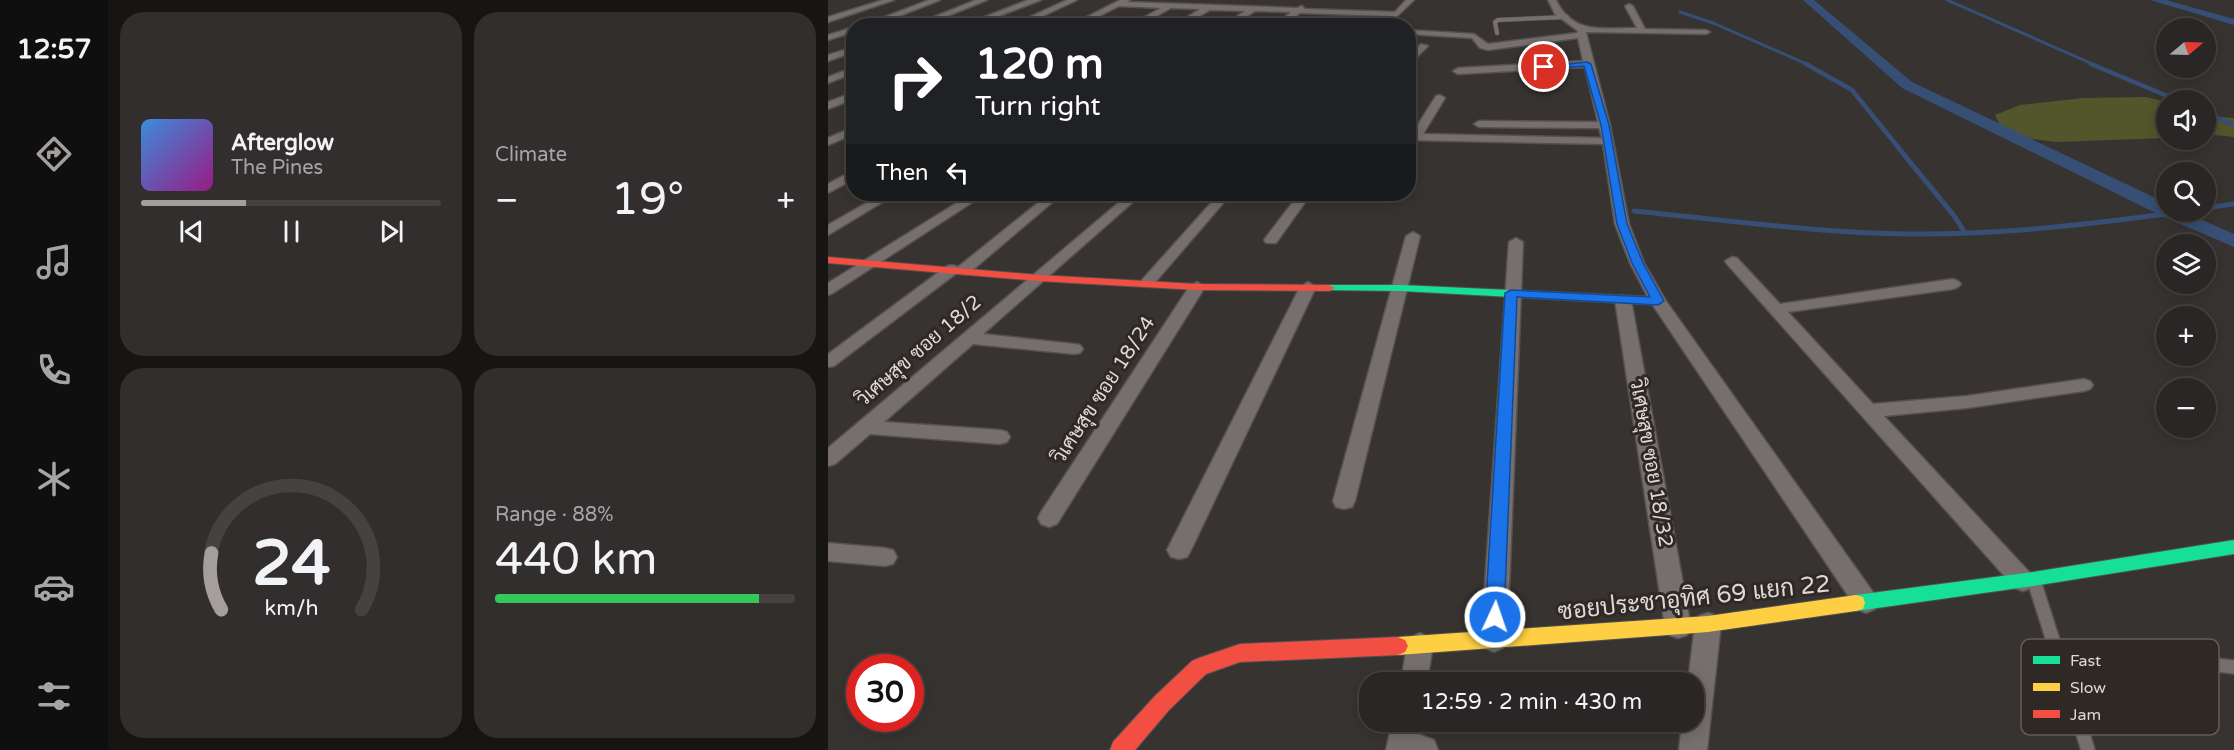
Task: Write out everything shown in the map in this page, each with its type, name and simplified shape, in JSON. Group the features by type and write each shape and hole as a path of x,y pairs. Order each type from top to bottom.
{"street":[{"path":"828,20 890,0"},
{"path":"886,18 936,0"},
{"path":"936,18 983,0"},
{"path":"998,0 1042,14"},
{"path":"985,18 1037,0"},
{"path":"1033,18 1073,0"},
{"path":"1090,18 1126,0"},
{"path":"1147,18 1180,0"},
{"path":"1191,18 1222,0"},
{"path":"1239,18 1266,0"},
{"path":"1288,18 1313,0"},
{"path":"1392,18 1410,0"},
{"path":"1552,0 1558,12 1567,17 1582,33 1587,64 1606,133 1622,224 1637,263 1658,301 1866,602"},
{"path":"1118,4 1395,14"},
{"path":"1340,18 1353,6"},
{"path":"1629,6 1642,31"},
{"path":"828,38 846,32"},
{"path":"1416,32 1474,36 1481,44 1488,46 1582,33 1706,32"},
{"path":"1416,54 1424,46"},
{"path":"828,58 846,52"},
{"path":"1458,71 1587,64"},
{"path":"828,67 846,68"},
{"path":"828,80 846,72"},
{"path":"828,106 846,98"},
{"path":"1416,131 1440,98"},
{"path":"1479,124 1606,133"},
{"path":"1416,136 1606,133"},
{"path":"828,142 846,134"},
{"path":"828,135 846,136"},
{"path":"828,189 846,179"},
{"path":"828,231 878,201"},
{"path":"828,290 968,201"},
{"path":"828,362 958,269 1047,201"},
{"name":"วิเศษสุข ซอย 18/2","path":"828,459 1128,201"},
{"path":"1147,284 1219,201"},
{"path":"1272,240 1300,201"},
{"path":"1344,501 1413,236"},
{"path":"1494,640 1511,293 1516,242"},
{"path":"828,260 958,269 1039,278 1197,287 1401,288 1658,301"},
{"path":"1732,261 1868,411 2028,580"},
{"path":"1775,309 1953,284"},
{"name":"วิเศษสุข ซอย 18/24","path":"1049,518 1197,287"},
{"path":"1179,550 1308,287"},
{"name":"วิเศษสุข ซอย 18/32","path":"1623,300 1678,627"},
{"path":"968,338 1074,349"},
{"path":"1868,411 1967,402 2084,385"},
{"path":"866,427 1000,437"},
{"name":"ซอยประชาอุทิศ 69 แยก 22","path":"1120,750 1162,703 1199,667 1240,653 1420,645 1708,624 2028,580 2234,547"},
{"path":"828,552 885,557"},
{"path":"1693,750 1708,624"},
{"path":"1416,672 1420,645"}],"lane":[{"path":"1497,33 1495,22 1498,20 1567,17"},
{"path":"2028,580 2051,639"},
{"path":"2219,665 2234,667"},
{"path":"2083,735 2088,750"}],"green space":[{"path":"2146,97 2156,100 2156,138 2056,142 2026,138 2000,125 1995,115 2020,105 2083,98"},
{"path":"2216,117 2234,118 2234,137 2216,135"}],"waterway":[{"path":"1808,0 1907,85 2156,205"},
{"path":"1947,0 2095,65"},
{"path":"2155,0 2234,22"},
{"path":"1680,12 1713,23 1809,65"},
{"path":"1806,64 1852,90 1898,147"},
{"path":"2091,64 2156,91"},
{"path":"2216,118 2234,125"},
{"path":"1897,146 1955,217 1965,233"},
{"path":"2216,206 2234,204"},
{"path":"1634,211 1806,229 1910,234 2012,231 2156,215"},
{"path":"2191,222 2234,241"}],"traffic: fast":[{"path":"1329,288 1401,288 1658,301"},
{"path":"1856,603 2033,579 2234,547"}],"traffic: slow":[{"path":"1398,646 1708,624 1856,603"}],"traffic: jam":[{"path":"828,260 1039,278 1197,287 1329,288"},
{"path":"1121,750 1162,703 1199,667 1240,653 1398,646"}],"route":[{"path":"1495,617 1511,293 1658,301 1637,263 1622,224 1605,125 1587,64 1544,67"}]}
